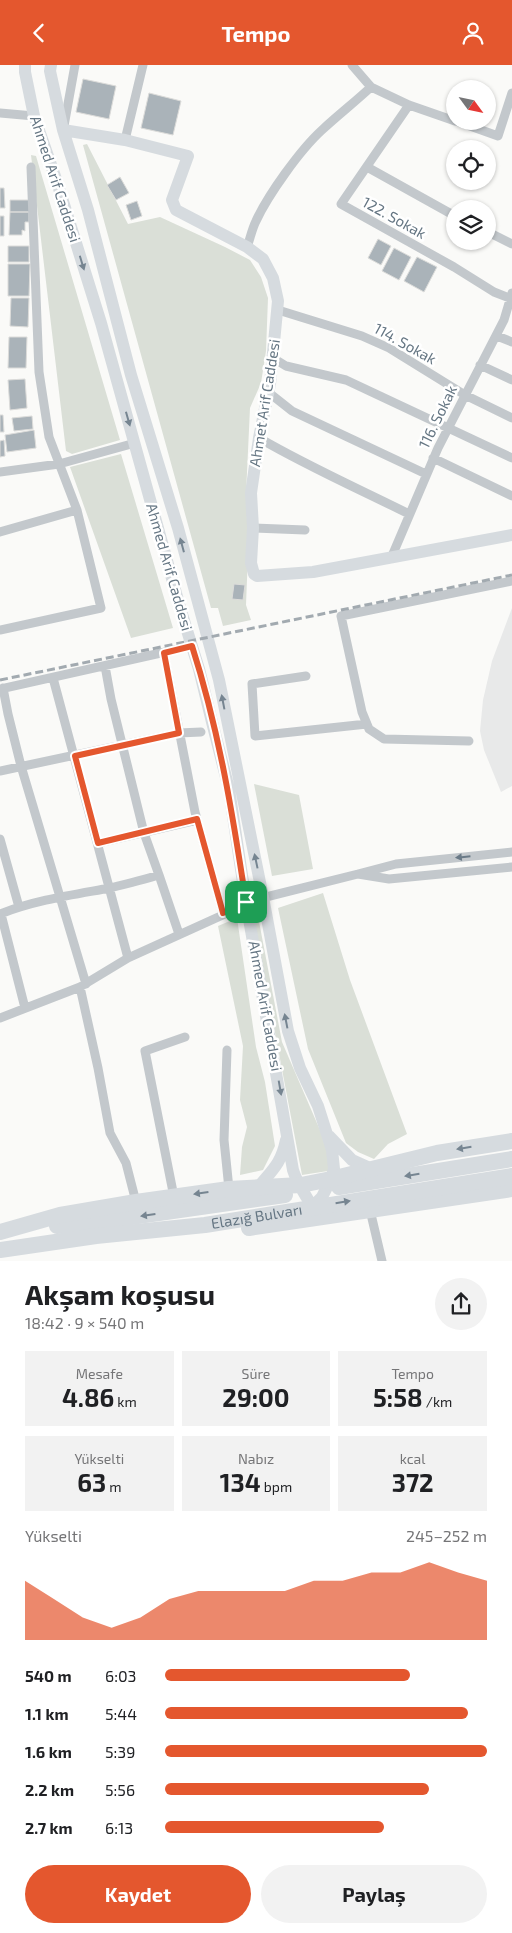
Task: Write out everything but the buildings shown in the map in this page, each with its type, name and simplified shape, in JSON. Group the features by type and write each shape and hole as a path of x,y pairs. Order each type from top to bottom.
{"highway":[{"path":"329,1184 372,1169 437,1153 512,1141"},
{"name":"Elazığ Bulvarı","path":"6,1249 204,1225 305,1195 329,1184 512,1159"},
{"name":"Elazığ Bulvarı","path":"0,1232 124,1219 248,1201 512,1176"},
{"path":"0,1232 60,1215 229,1189 258,1187 305,1195"},
{"path":"6,1249 59,1251 147,1242 512,1189"}],"street":[{"name":"Ahmed Arif Caddesi","path":"26,65 25,72 34,116 57,182 101,323 199,669 229,789 246,902 287,1137 305,1195"},
{"name":"Ahmed Arif Caddesi","path":"50,65 63,130 88,210 131,375 178,528 219,680 288,1031 300,1068 318,1106 332,1150 334,1169 329,1184"},
{"path":"63,130 75,65"},
{"path":"125,140 143,65"},
{"path":"352,65 371,87 409,105 446,118"},
{"path":"247,247 255,221 281,180 302,152 321,131 371,87"},
{"path":"481,130 498,136 512,93"},
{"path":"409,105 367,167 446,211"},
{"path":"0,113 34,116"},
{"name":"Ahmet Arif Caddesi","path":"63,130 125,140 188,156 172,200 176,210 247,247 263,259 269,268 278,301 278,310 268,392 259,438 252,493 251,563 252,571 257,576 313,572 512,535"},
{"path":"0,630 101,607 77,511 49,437 40,372 31,167"},
{"name":"122. Sokak","path":"367,167 341,204 454,267 494,292 511,297"},
{"path":"496,236 512,244"},
{"name":"116. Sokak","path":"392,556 433,458 480,365 497,336 511,297"},
{"name":"114. Sokak","path":"278,310 362,336 380,344 465,395 512,417"},
{"path":"497,336 512,342"},
{"path":"272,358 286,367 346,380 512,458"},
{"path":"480,365 512,380"},
{"path":"268,392 292,411 426,474"},
{"path":"259,438 298,461 409,514"},
{"path":"0,472 59,464 135,443"},
{"path":"433,458 512,496"},
{"path":"0,532 77,511"},
{"path":"253,527 304,530"},
{"path":"469,741 384,739 369,729 362,712 342,616 512,581"},
{"path":"136,1202 126,1163 110,1133 83,986 61,896 21,766 2,688 192,646"},
{"path":"164,653 197,819 223,913"},
{"path":"105,666 111,699 144,833 179,934"},
{"path":"306,676 252,684 255,736 367,724"},
{"path":"53,678 128,958"},
{"path":"0,771 179,733 201,732"},
{"path":"98,843 197,819"},
{"path":"0,839 19,907"},
{"path":"0,1018 83,986 128,958 223,913 236,909 246,902 396,864 512,852"},
{"path":"358,874 389,879 512,867"},
{"path":"25,1008 0,914 61,896 110,888 159,875"},
{"path":"174,1197 144,1051 185,1037"},
{"path":"228,1050 224,1140 229,1189"},
{"name":"Ahmed Arif Caddesi","path":"326,1132 352,1160 372,1169"},
{"name":"Ahmed Arif Caddesi","path":"248,1201 278,1165 287,1137"},
{"path":"370,1210 382,1261"}],"shaded area":[{"path":"87,144 128,224 160,217 250,260 261,277 268,298 266,351 261,383 250,408 246,494 249,528 246,605 251,620 223,626 218,608 211,608 83,145"},
{"path":"31,155 36,156 120,440 72,454 66,451"},
{"path":"121,454 173,628 131,638 70,467"},
{"path":"512,608 512,786 501,792 484,750 480,731 483,700 492,661"},
{"path":"254,784 299,795 313,869 272,876"},
{"path":"323,893 350,980 407,1134 388,1144 374,1159 358,1152 346,1143 308,1049 278,908"},
{"path":"252,911 257,911 282,1042 326,1144 329,1153 328,1171 302,1175"},
{"path":"237,918 256,1047 265,1082 275,1146 263,1170 240,1175 242,1147 247,1127 240,1100 243,1046 218,926"}],"railway":[{"path":"0,680 512,575"}],"route":[{"path":"192,646 229,789 246,902 236,909 223,913 197,819 98,843 75,756 179,733 164,653 192,646"}]}
